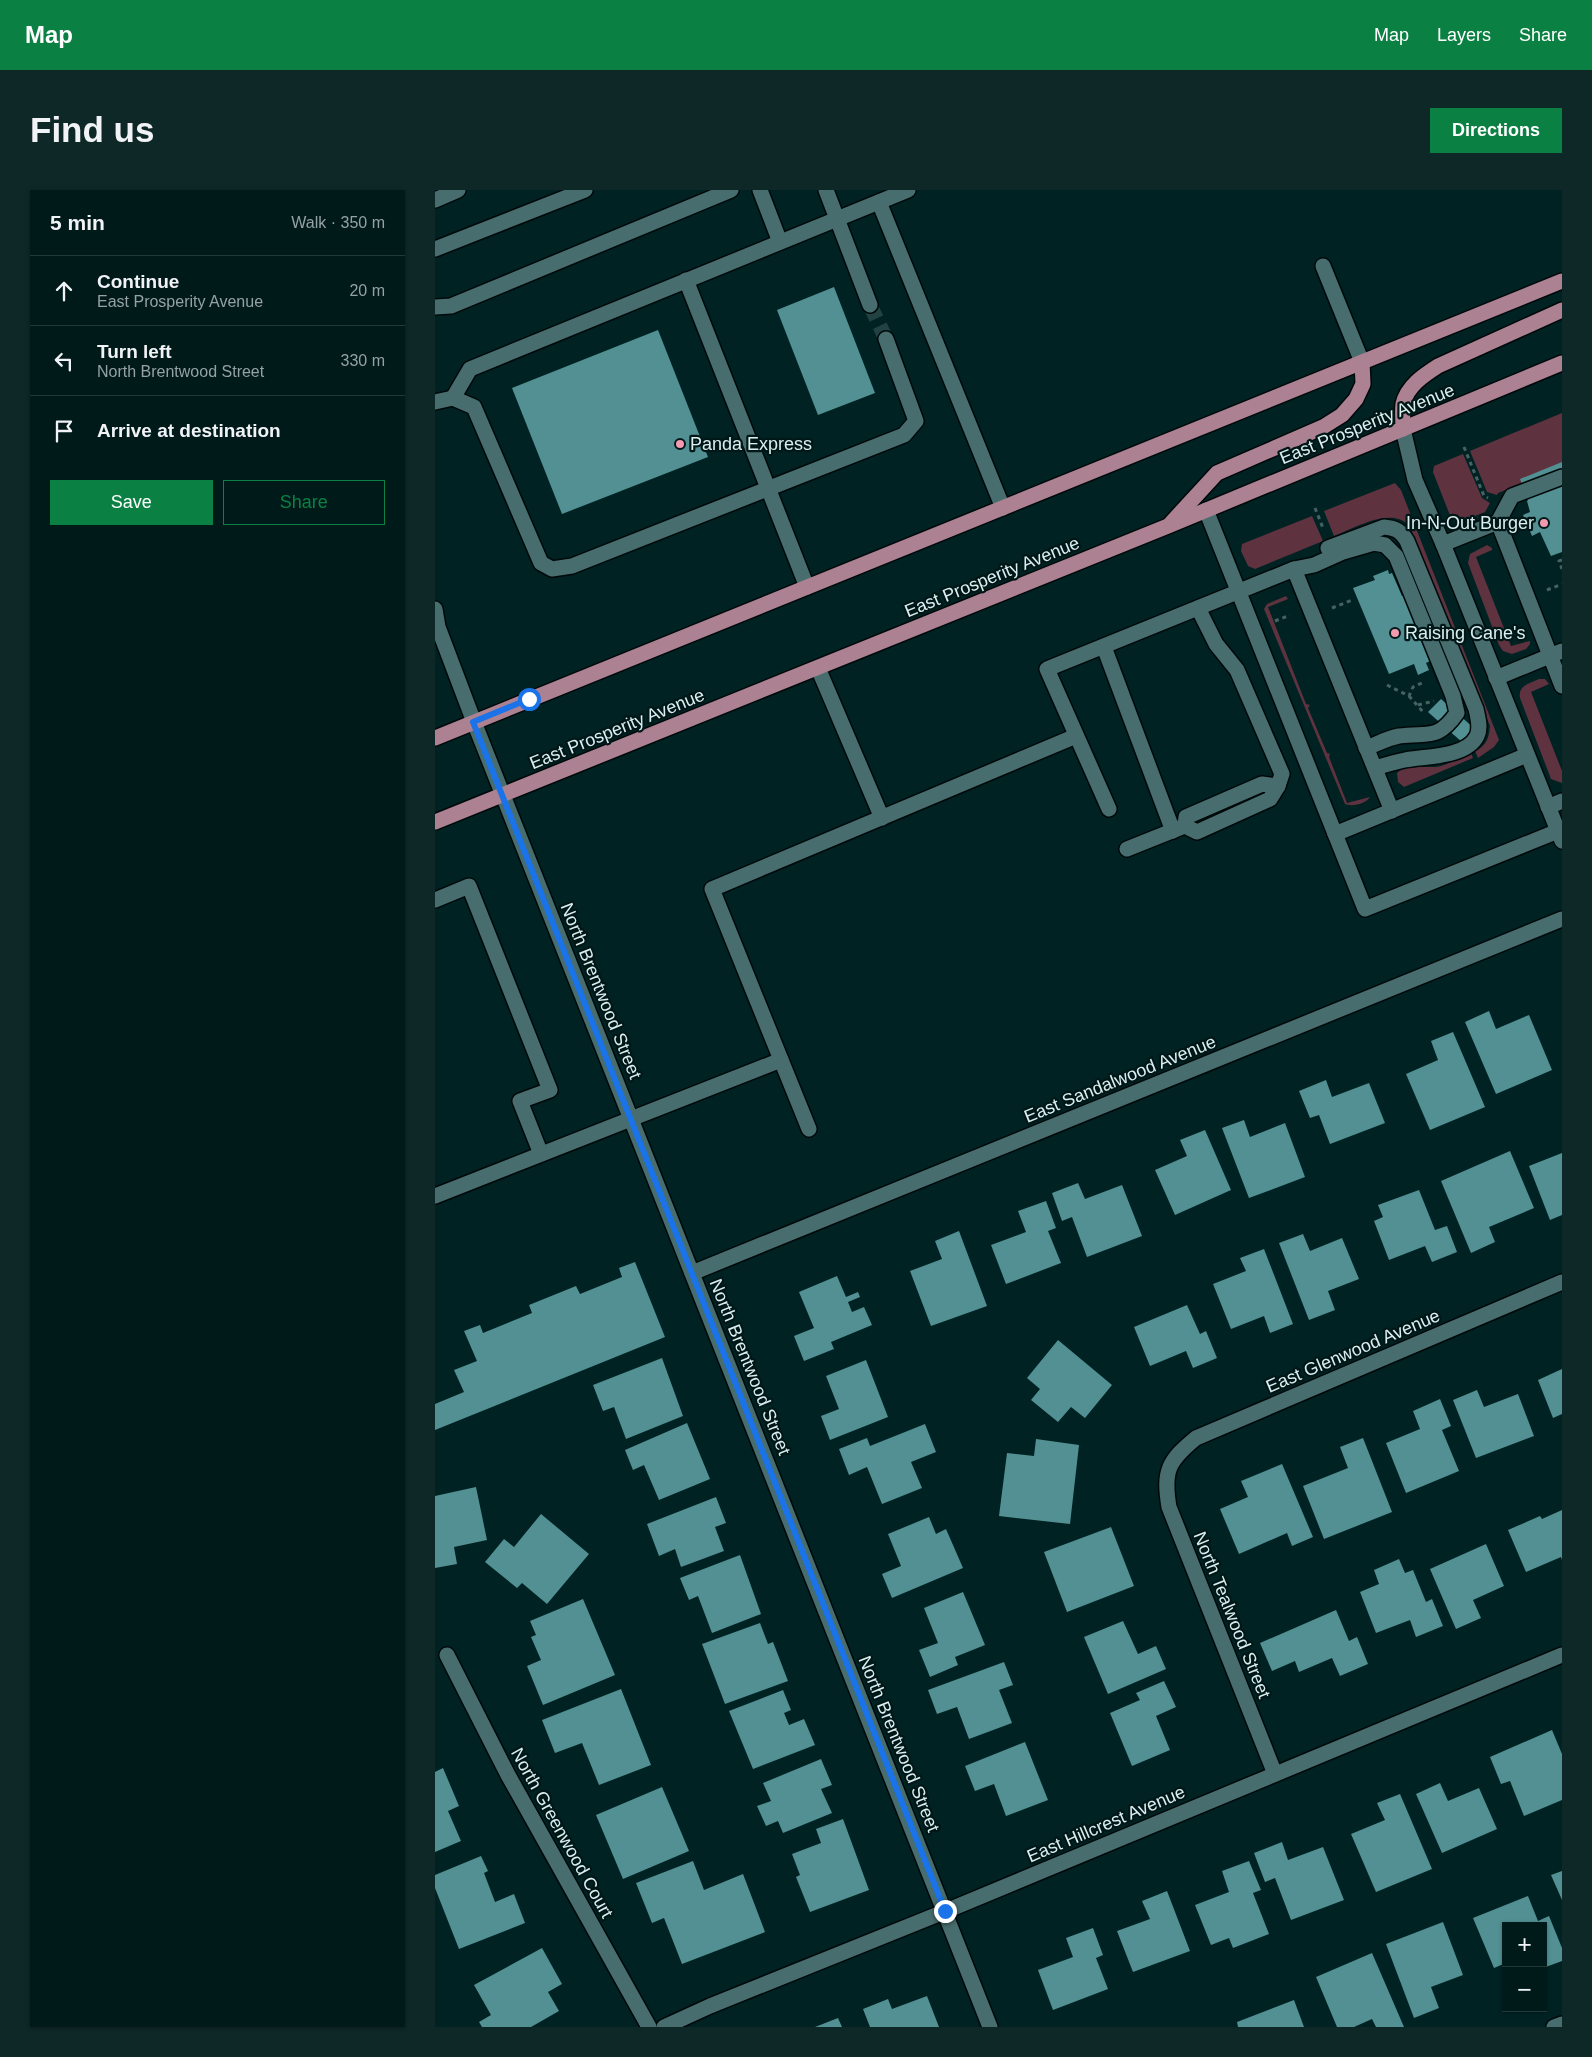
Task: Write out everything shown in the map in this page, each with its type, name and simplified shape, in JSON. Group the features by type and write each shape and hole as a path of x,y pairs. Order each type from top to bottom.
{"main road":[{"path":"435,738 1562,282"},
{"path":"1403,429 1403,404 1416,382 1425,374 1562,310"},
{"path":"1168,526 1217,473 1323,427 1342,415 1356,399 1363,384 1363,362"},
{"name":"East Prosperity Avenue","path":"435,822 1168,526 1562,363"}],"street":[{"path":"435,200 458,190"},
{"path":"435,249 585,190"},
{"path":"435,307 451,306 731,190"},
{"path":"760,190 780,242"},
{"path":"826,190 870,305"},
{"path":"453,398 470,369 909,190"},
{"path":"879,202 1003,508"},
{"path":"1323,266 1363,362"},
{"path":"686,280 807,587"},
{"path":"435,402 453,398 474,406 541,564 552,569 572,566 904,435 916,421 886,339"},
{"path":"1206,510 1365,909 1560,836 1555,804 1527,755 1443,544 1415,480 1403,429"},
{"path":"1443,544 1498,522 1512,496 1562,477"},
{"path":"1498,522 1556,654 1562,686"},
{"path":"1293,569 1310,555 1384,527 1393,527 1401,531 1411,550 1476,709 1479,731 1476,738 1467,746 1454,752 1441,756 1405,760 1375,768"},
{"path":"1109,809 1047,669 1293,569 1315,564 1343,552 1374,543 1385,545 1396,556 1453,696 1457,713 1447,727 1435,734 1398,736 1366,748"},
{"path":"1293,569 1392,811"},
{"path":"1127,848 1179,828 1186,817 1262,784 1278,786 1282,774 1237,670 1215,644 1198,608"},
{"name":"North Brentwood Street","path":"435,609 438,627 473,722 991,2027"},
{"path":"1104,646 1179,828"},
{"path":"1495,678 1556,654"},
{"path":"818,668 882,818"},
{"path":"809,1129 712,889 1076,736"},
{"path":"1335,834 1527,755"},
{"path":"435,900 469,886 549,1090 520,1102 541,1154"},
{"name":"East Sandalwood Avenue","path":"692,1273 1562,919"},
{"path":"435,1196 781,1060"},
{"name":"East Glenwood Avenue","path":"1169,1467 1181,1451 1196,1438 1562,1282"},
{"name":"North Tealwood Street","path":"1169,1467 1166,1488 1169,1507 1275,1774"},
{"name":"North Greenwood Court","path":"447,1655 508,1775 649,2027"},
{"name":"East Hillcrest Avenue","path":"664,2027 1562,1655"},
{"path":"1555,2027 1562,2024"}],"path":[{"path":"1464,447 1484,496 1490,499"},
{"path":"1315,508 1324,531"},
{"path":"1562,560 1559,561 1562,569"},
{"path":"1544,591 1562,584"},
{"path":"1327,610 1352,600"},
{"path":"1275,621 1295,613"},
{"path":"1409,696 1413,686 1428,680"},
{"path":"1387,685 1409,696 1424,713"},
{"path":"1418,706 1433,700 1437,704"}],"shaded area":[{"path":"1562,413 1562,467 1497,495 1487,492 1470,451"},
{"path":"1463,454 1482,498 1490,503 1485,512 1458,523 1451,518 1433,472 1434,466"},
{"path":"1395,483 1401,490 1499,740 1494,747 1478,758 1475,751 1487,741 1490,726 1410,527 1403,521 1394,518 1384,518 1373,520 1334,536 1324,511"},
{"path":"1312,516 1323,541 1255,569 1248,566 1241,551 1242,544"},
{"path":"1487,545 1492,550 1476,557 1511,646 1530,641 1526,649 1512,654 1503,651 1499,645 1468,563 1470,554"},
{"path":"1286,596 1288,599 1268,607 1306,704 1310,705 1308,708 1327,753 1330,754 1329,757 1347,803 1370,797 1362,803 1345,804 1264,609 1267,604"},
{"path":"1539,679 1545,679 1549,684 1531,692 1562,771 1562,783 1551,779 1520,698 1522,688"},
{"path":"1471,753 1473,758 1404,787 1398,782 1397,773 1407,767 1441,766"}],"building":[{"path":"834,287 875,393 818,415 777,310"},
{"path":"658,330 708,457 562,514 512,388"},
{"name":"In-N-Out Burger","path":"1562,462 1562,552 1551,556 1540,532 1532,536 1523,515 1530,512 1528,500 1520,479"},
{"name":"Raising Cane's","path":"1388,570 1389,574 1392,573 1402,596 1405,595 1409,604 1407,605 1430,661 1426,663 1429,670 1418,675 1414,664 1389,674 1353,588 1375,580 1373,576"},
{"path":"1441,699 1475,729 1463,743 1428,712"},
{"path":"1489,1011 1496,1029 1529,1015 1552,1070 1496,1094 1465,1022"},
{"path":"1453,1032 1485,1107 1430,1130 1406,1074 1438,1060 1431,1041"},
{"path":"1326,1080 1332,1097 1369,1083 1385,1123 1330,1144 1319,1115 1310,1118 1299,1091"},
{"path":"1244,1120 1250,1137 1285,1123 1305,1177 1249,1198 1222,1128"},
{"path":"1205,1130 1231,1190 1175,1215 1155,1170 1187,1156 1180,1140"},
{"path":"1510,1151 1534,1208 1489,1227 1495,1242 1471,1253 1441,1181"},
{"path":"1562,1153 1562,1215 1550,1220 1529,1166"},
{"path":"1078,1183 1085,1199 1122,1185 1142,1236 1087,1257 1072,1217 1062,1221 1052,1193"},
{"path":"1419,1190 1435,1230 1447,1226 1457,1252 1432,1262 1425,1246 1389,1260 1374,1221 1383,1217 1378,1205"},
{"path":"1046,1201 1056,1228 1048,1231 1061,1263 1006,1284 991,1245 1026,1232 1018,1211"},
{"path":"959,1231 987,1306 931,1326 910,1271 942,1259 935,1241"},
{"path":"1303,1234 1310,1251 1342,1238 1359,1279 1328,1291 1335,1310 1309,1320 1279,1243"},
{"path":"1264,1249 1293,1324 1270,1333 1264,1316 1231,1329 1213,1284 1246,1271 1240,1258"},
{"path":"635,1262 665,1337 435,1430 435,1404 464,1392 454,1370 477,1361 464,1331 480,1325 483,1333 532,1313 529,1305 576,1286 580,1294 622,1277 619,1268"},
{"path":"837,1276 846,1297 858,1292 860,1297 848,1302 852,1312 864,1307 872,1325 831,1342 834,1349 804,1361 794,1336 814,1328 799,1292"},
{"path":"1187,1305 1200,1334 1206,1331 1217,1358 1193,1368 1186,1351 1150,1366 1134,1327"},
{"path":"1058,1340 1112,1385 1085,1418 1071,1407 1058,1422 1031,1400 1040,1389 1027,1378"},
{"path":"662,1358 683,1416 626,1439 614,1407 603,1411 593,1385"},
{"path":"866,1360 888,1417 830,1440 821,1416 839,1409 826,1376"},
{"path":"1562,1369 1562,1414 1553,1418 1538,1380"},
{"path":"1477,1390 1484,1407 1518,1394 1534,1436 1476,1458 1453,1400"},
{"path":"1440,1399 1451,1426 1442,1430 1459,1471 1406,1493 1386,1443 1420,1429 1413,1411"},
{"path":"687,1423 710,1479 659,1500 644,1465 633,1470 625,1450"},
{"path":"925,1424 936,1452 911,1462 922,1488 882,1504 867,1467 849,1475 839,1449 867,1438 870,1446"},
{"path":"1363,1438 1392,1512 1324,1539 1303,1486 1348,1468 1340,1447"},
{"path":"1036,1439 1079,1445 1070,1524 999,1516 1007,1453 1034,1456"},
{"path":"1282,1464 1313,1537 1292,1546 1287,1533 1239,1554 1220,1509 1248,1497 1241,1481"},
{"path":"476,1487 487,1540 454,1547 457,1564 435,1568 435,1496"},
{"path":"716,1497 726,1523 715,1527 724,1551 681,1567 675,1549 659,1556 647,1524"},
{"path":"1562,1510 1562,1560 1561,1557 1526,1572 1508,1530 1540,1516 1542,1519"},
{"path":"541,1514 589,1554 547,1604 522,1583 517,1588 485,1562 504,1539 514,1547"},
{"path":"929,1517 936,1534 946,1529 963,1568 892,1598 882,1574 901,1566 888,1534"},
{"path":"1111,1527 1134,1586 1067,1612 1044,1552"},
{"path":"1486,1544 1504,1586 1473,1600 1481,1618 1456,1629 1430,1569"},
{"path":"740,1555 761,1614 712,1633 698,1596 689,1600 680,1578"},
{"path":"1399,1559 1405,1573 1413,1570 1426,1602 1432,1599 1443,1626 1416,1637 1410,1620 1376,1633 1360,1592 1379,1584 1374,1570"},
{"path":"963,1592 985,1645 955,1657 958,1665 930,1677 919,1650 938,1643 924,1608"},
{"path":"583,1599 615,1675 543,1705 527,1666 541,1660 531,1637 536,1635 530,1621"},
{"path":"1336,1610 1349,1641 1357,1637 1368,1664 1340,1676 1332,1658 1299,1672 1295,1661 1272,1671 1260,1643"},
{"path":"1123,1621 1138,1654 1156,1646 1166,1669 1108,1694 1084,1637"},
{"path":"760,1623 768,1644 773,1642 788,1681 725,1704 702,1644"},
{"path":"1004,1662 1013,1685 999,1690 1012,1723 969,1739 957,1707 937,1714 928,1690"},
{"path":"1164,1681 1176,1707 1156,1716 1170,1750 1132,1766 1110,1713 1140,1700 1136,1693"},
{"path":"621,1689 651,1765 599,1785 582,1743 555,1753 542,1720"},
{"path":"783,1690 791,1710 784,1713 789,1725 804,1719 815,1745 753,1769 729,1711"},
{"path":"1552,1730 1562,1754 1562,1800 1524,1816 1510,1781 1501,1784 1490,1757"},
{"path":"1025,1742 1048,1800 1006,1816 994,1784 975,1791 965,1766"},
{"path":"821,1759 832,1785 821,1789 832,1813 783,1833 778,1821 766,1826 757,1806 771,1801 763,1783"},
{"path":"443,1768 459,1806 448,1811 461,1841 435,1852 435,1772"},
{"path":"1440,1783 1448,1801 1479,1788 1497,1829 1442,1853 1416,1794"},
{"path":"662,1787 689,1851 623,1879 596,1815"},
{"path":"1400,1794 1432,1869 1376,1892 1351,1834 1385,1820 1377,1803"},
{"path":"843,1819 869,1890 810,1912 796,1877 800,1875 792,1854 821,1843 816,1829"},
{"path":"1282,1842 1288,1860 1323,1847 1344,1900 1291,1920 1275,1878 1265,1882 1254,1853"},
{"path":"481,1856 488,1871 484,1873 495,1902 514,1894 525,1923 459,1949 435,1888 435,1875"},
{"path":"693,1861 704,1890 743,1874 765,1932 682,1964 664,1918 652,1923 636,1883"},
{"path":"1249,1861 1261,1890 1253,1893 1269,1934 1233,1948 1229,1938 1211,1945 1195,1905 1229,1892 1222,1871"},
{"path":"1562,1871 1562,1900 1551,1875"},
{"path":"1167,1891 1190,1951 1133,1972 1117,1931 1150,1919 1142,1901"},
{"path":"1528,1896 1538,1921 1549,1916 1562,1948 1562,1961 1547,1967 1547,1922 1502,1922 1502,1965 1494,1968 1473,1918"},
{"path":"1443,1922 1463,1975 1431,1987 1439,2008 1414,2018 1386,1944"},
{"path":"1093,1928 1103,1955 1096,1958 1108,1989 1053,2010 1038,1970 1073,1957 1066,1938"},
{"path":"542,1948 562,1984 548,1992 559,2011 531,2027 482,2027 479,2022 491,2015 474,1985"},
{"path":"1372,1953 1404,2027 1376,2027 1372,2019 1354,2027 1337,2027 1316,1977"},
{"path":"927,1996 939,2027 870,2027 863,2009 888,1999 892,2009"},
{"path":"1294,2000 1304,2027 1238,2027 1237,2022"},
{"path":"838,2018 842,2027 815,2027"}],"tunnel":[{"path":"870,305 886,339"}],"place":[{"name":"Panda Express","path":"680,444"},
{"name":"In-N-Out Burger","path":"1544,523"},
{"name":"Raising Cane's","path":"1395,633"}],"route":[{"path":"529,699 473,722 945,1911"}]}
